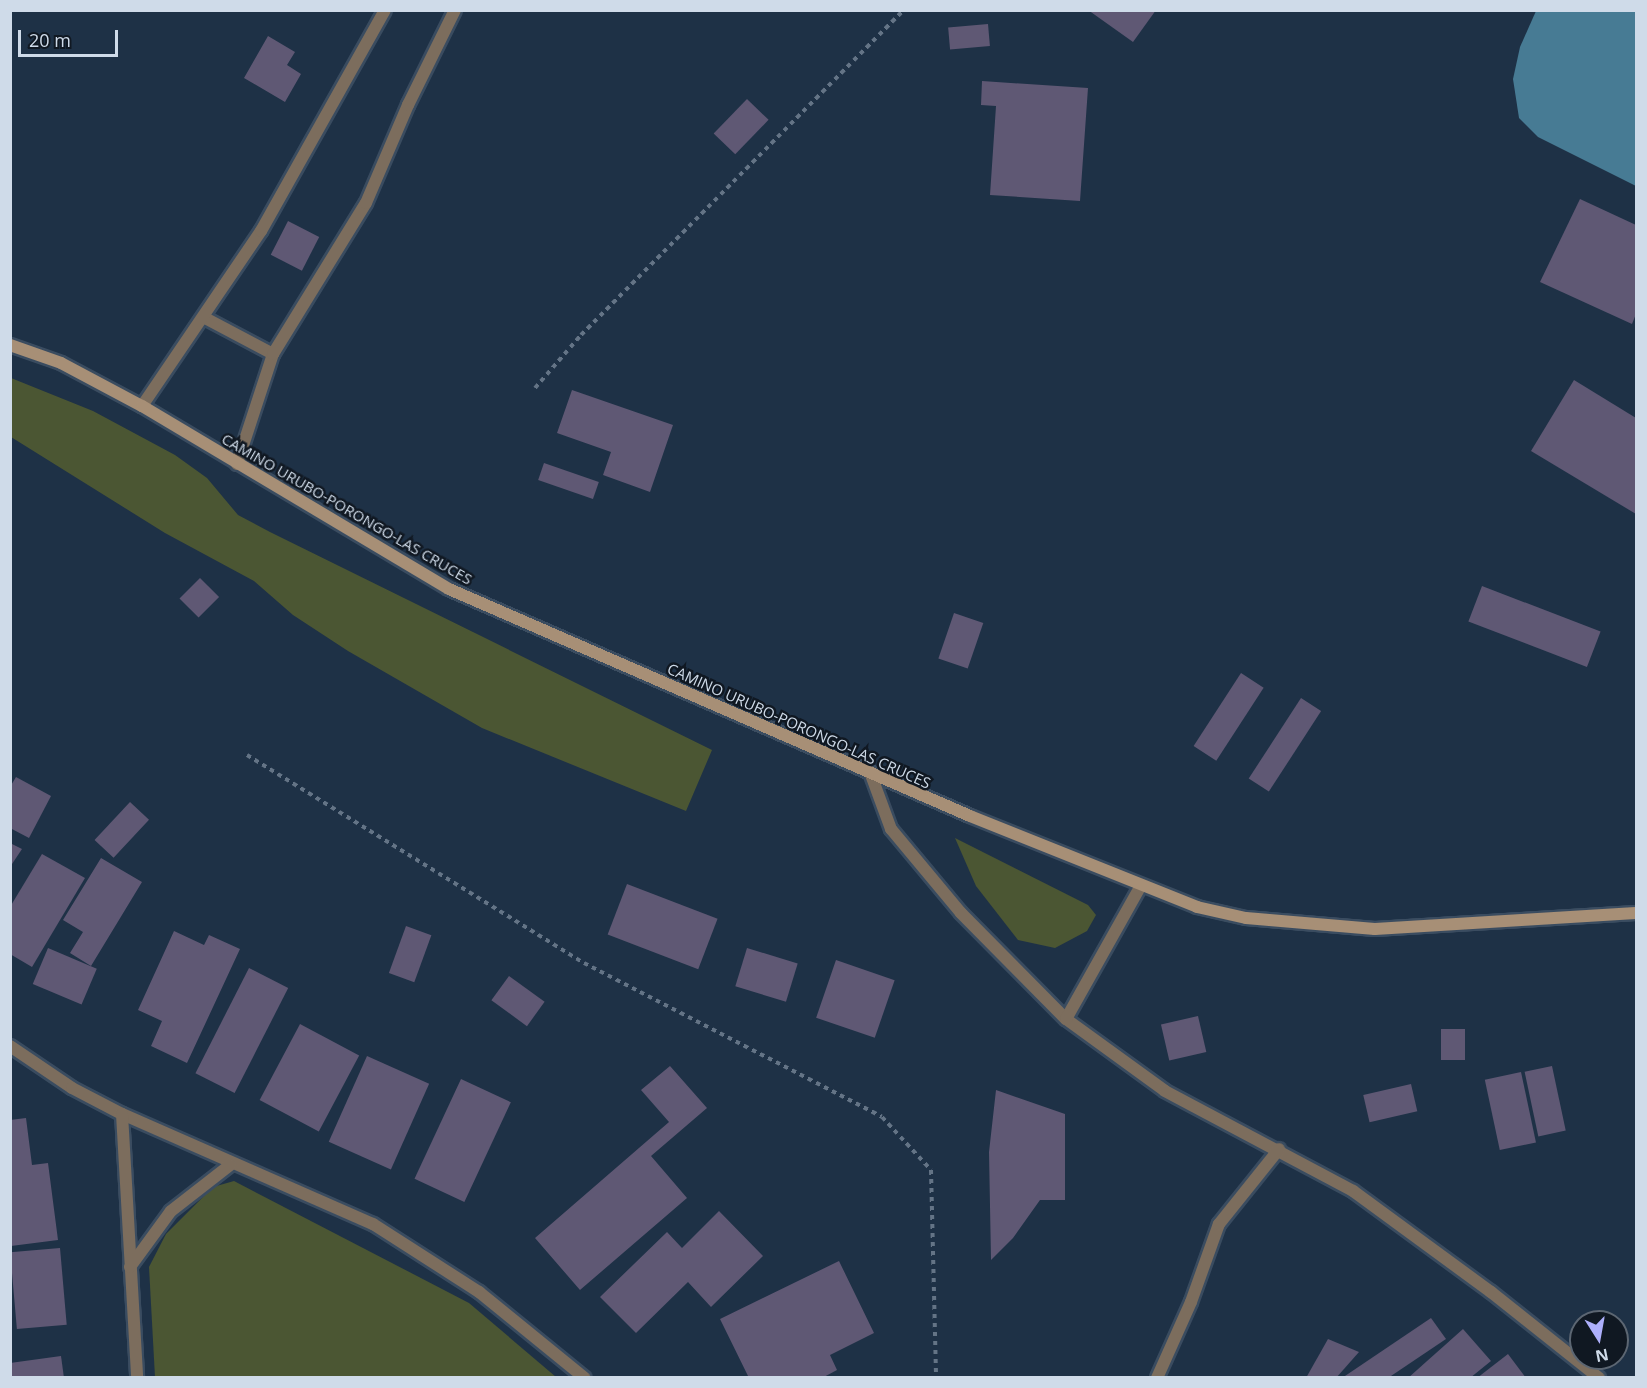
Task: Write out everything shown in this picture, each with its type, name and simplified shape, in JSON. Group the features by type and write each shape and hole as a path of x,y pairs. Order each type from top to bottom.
{"main road":[{"name":"CAMINO URUBO-PORONGO-LAS CRUCES","path":"10,345 61,363 142,406 449,589 1140,887 1197,907 1246,918 1375,928 1636,913"}],"street":[{"path":"142,406 261,231 385,10"},
{"path":"237,464 273,354 366,203 408,105 455,10"},
{"path":"204,318 273,354"},
{"path":"870,772 891,829 961,913 1066,1019 1165,1091 1279,1149 1353,1191 1491,1292 1599,1377"},
{"path":"1066,1019 1140,887"},
{"path":"10,1046 72,1088 122,1114 230,1165 373,1224 479,1292 585,1377"},
{"path":"122,1114 137,1377"},
{"path":"1157,1377 1191,1302 1219,1224 1279,1149"},
{"path":"130,1267 171,1211 230,1165"}],"path":[{"path":"535,388 581,335 904,10"},
{"path":"247,755 584,963 882,1117 932,1170 936,1377"}],"green space":[{"path":"11,378 93,411 175,455 207,478 238,515 270,532 712,750 686,811 482,728 348,651 293,615 254,581 165,533 11,437"},
{"path":"955,838 1088,905 1096,915 1087,931 1055,948 1018,940 976,886"},
{"path":"234,1181 469,1303 556,1377 155,1377 149,1267 166,1234 213,1187"}],"water":[{"path":"1536,11 1636,11 1636,186 1538,137 1519,118 1513,79 1520,47"}],"building":[{"path":"1088,10 1156,10 1133,42"},
{"path":"988,24 990,46 950,49 948,27"},
{"path":"268,36 295,52 287,65 301,74 285,102 244,78"},
{"path":"982,81 1088,88 1080,201 990,195 996,106 981,105"},
{"path":"747,99 769,120 735,154 714,134"},
{"path":"1580,199 1636,225 1636,314 1632,324 1540,282"},
{"path":"288,221 319,237 302,271 271,255"},
{"path":"1574,380 1636,418 1636,514 1531,451"},
{"path":"572,390 673,425 650,492 603,475 611,452 557,433"},
{"path":"544,463 599,482 593,499 538,480"},
{"path":"200,578 219,597 199,618 179,599"},
{"path":"1482,586 1601,632 1587,667 1468,621"},
{"path":"954,613 983,623 968,668 938,658"},
{"path":"1241,673 1264,688 1216,761 1194,746"},
{"path":"1301,698 1321,711 1269,792 1249,779"},
{"path":"16,777 51,796 29,838 10,828 10,787"},
{"path":"130,802 149,820 114,858 95,840"},
{"path":"10,843 22,849 10,867"},
{"path":"42,854 85,878 32,967 10,954 10,907"},
{"path":"101,858 142,882 91,966 70,953 83,932 63,920"},
{"path":"627,884 718,919 698,969 608,934"},
{"path":"406,926 431,935 414,982 389,973"},
{"path":"174,931 204,945 209,935 240,949 187,1063 151,1046 162,1021 138,1010"},
{"path":"48,948 97,969 82,1005 33,984"},
{"path":"747,948 798,963 786,1002 735,986"},
{"path":"836,960 895,980 875,1038 816,1018"},
{"path":"249,968 288,988 235,1093 195,1073"},
{"path":"509,976 545,1002 527,1026 491,1000"},
{"path":"1198,1016 1206,1052 1169,1061 1161,1025"},
{"path":"300,1024 359,1055 319,1131 260,1100"},
{"path":"1441,1029 1465,1029 1465,1060 1441,1060"},
{"path":"367,1056 429,1084 391,1170 329,1142"},
{"path":"670,1066 707,1108 651,1156 687,1198 580,1290 535,1238 669,1122 641,1090"},
{"path":"1552,1066 1566,1131 1538,1136 1525,1072"},
{"path":"1521,1072 1536,1142 1500,1150 1485,1080"},
{"path":"461,1079 511,1102 464,1202 415,1179"},
{"path":"1411,1084 1417,1111 1370,1122 1363,1095"},
{"path":"996,1090 1065,1114 1065,1200 1040,1200 1013,1238 991,1260 989,1152"},
{"path":"26,1118 32,1165 48,1163 58,1240 11,1246 10,1120"},
{"path":"719,1211 763,1256 711,1307 688,1282 636,1333 600,1297 667,1232 682,1248"},
{"path":"60,1248 67,1325 17,1329 10,1252"},
{"path":"839,1261 874,1333 830,1355 837,1370 822,1378 749,1378 720,1319"},
{"path":"1431,1318 1446,1339 1388,1378 1342,1378"},
{"path":"1463,1329 1491,1361 1470,1378 1408,1378"},
{"path":"1328,1339 1359,1352 1336,1378 1306,1378"},
{"path":"1508,1354 1526,1378 1477,1378"},
{"path":"61,1356 64,1378 10,1378 10,1363"}]}
